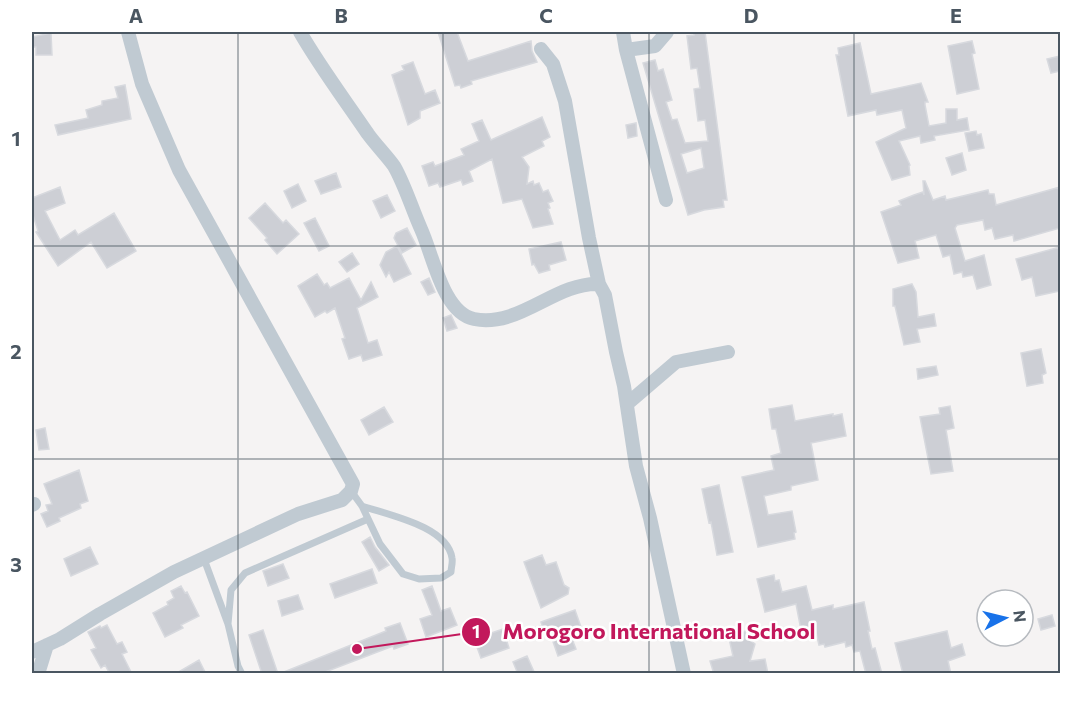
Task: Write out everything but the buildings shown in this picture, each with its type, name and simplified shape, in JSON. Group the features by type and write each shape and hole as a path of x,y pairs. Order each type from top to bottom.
{"street":[{"path":"32,652 60,639 174,572 298,514 342,500 351,491 353,484 179,170 142,84 128,32"},
{"path":"300,32 316,59 394,167 427,241 446,294 455,309 464,316 490,320 510,316 557,294 586,284 600,284"},
{"path":"623,32 666,200"},
{"path":"626,50 655,46 667,32"},
{"path":"541,49 553,64 565,101 587,227 600,284 605,295 627,404 636,465 684,674"},
{"path":"627,404 676,362 728,352"},
{"path":"38,674 47,645"}],"lane":[{"path":"351,491 362,506 380,543 403,574 418,579 441,578 451,572 453,559 447,544 429,529 362,506"},
{"path":"228,624 231,590 245,573 368,519"},
{"path":"204,559 228,624 242,674"}],"place":[{"name":"Morogoro International School","path":"357,649"}]}
